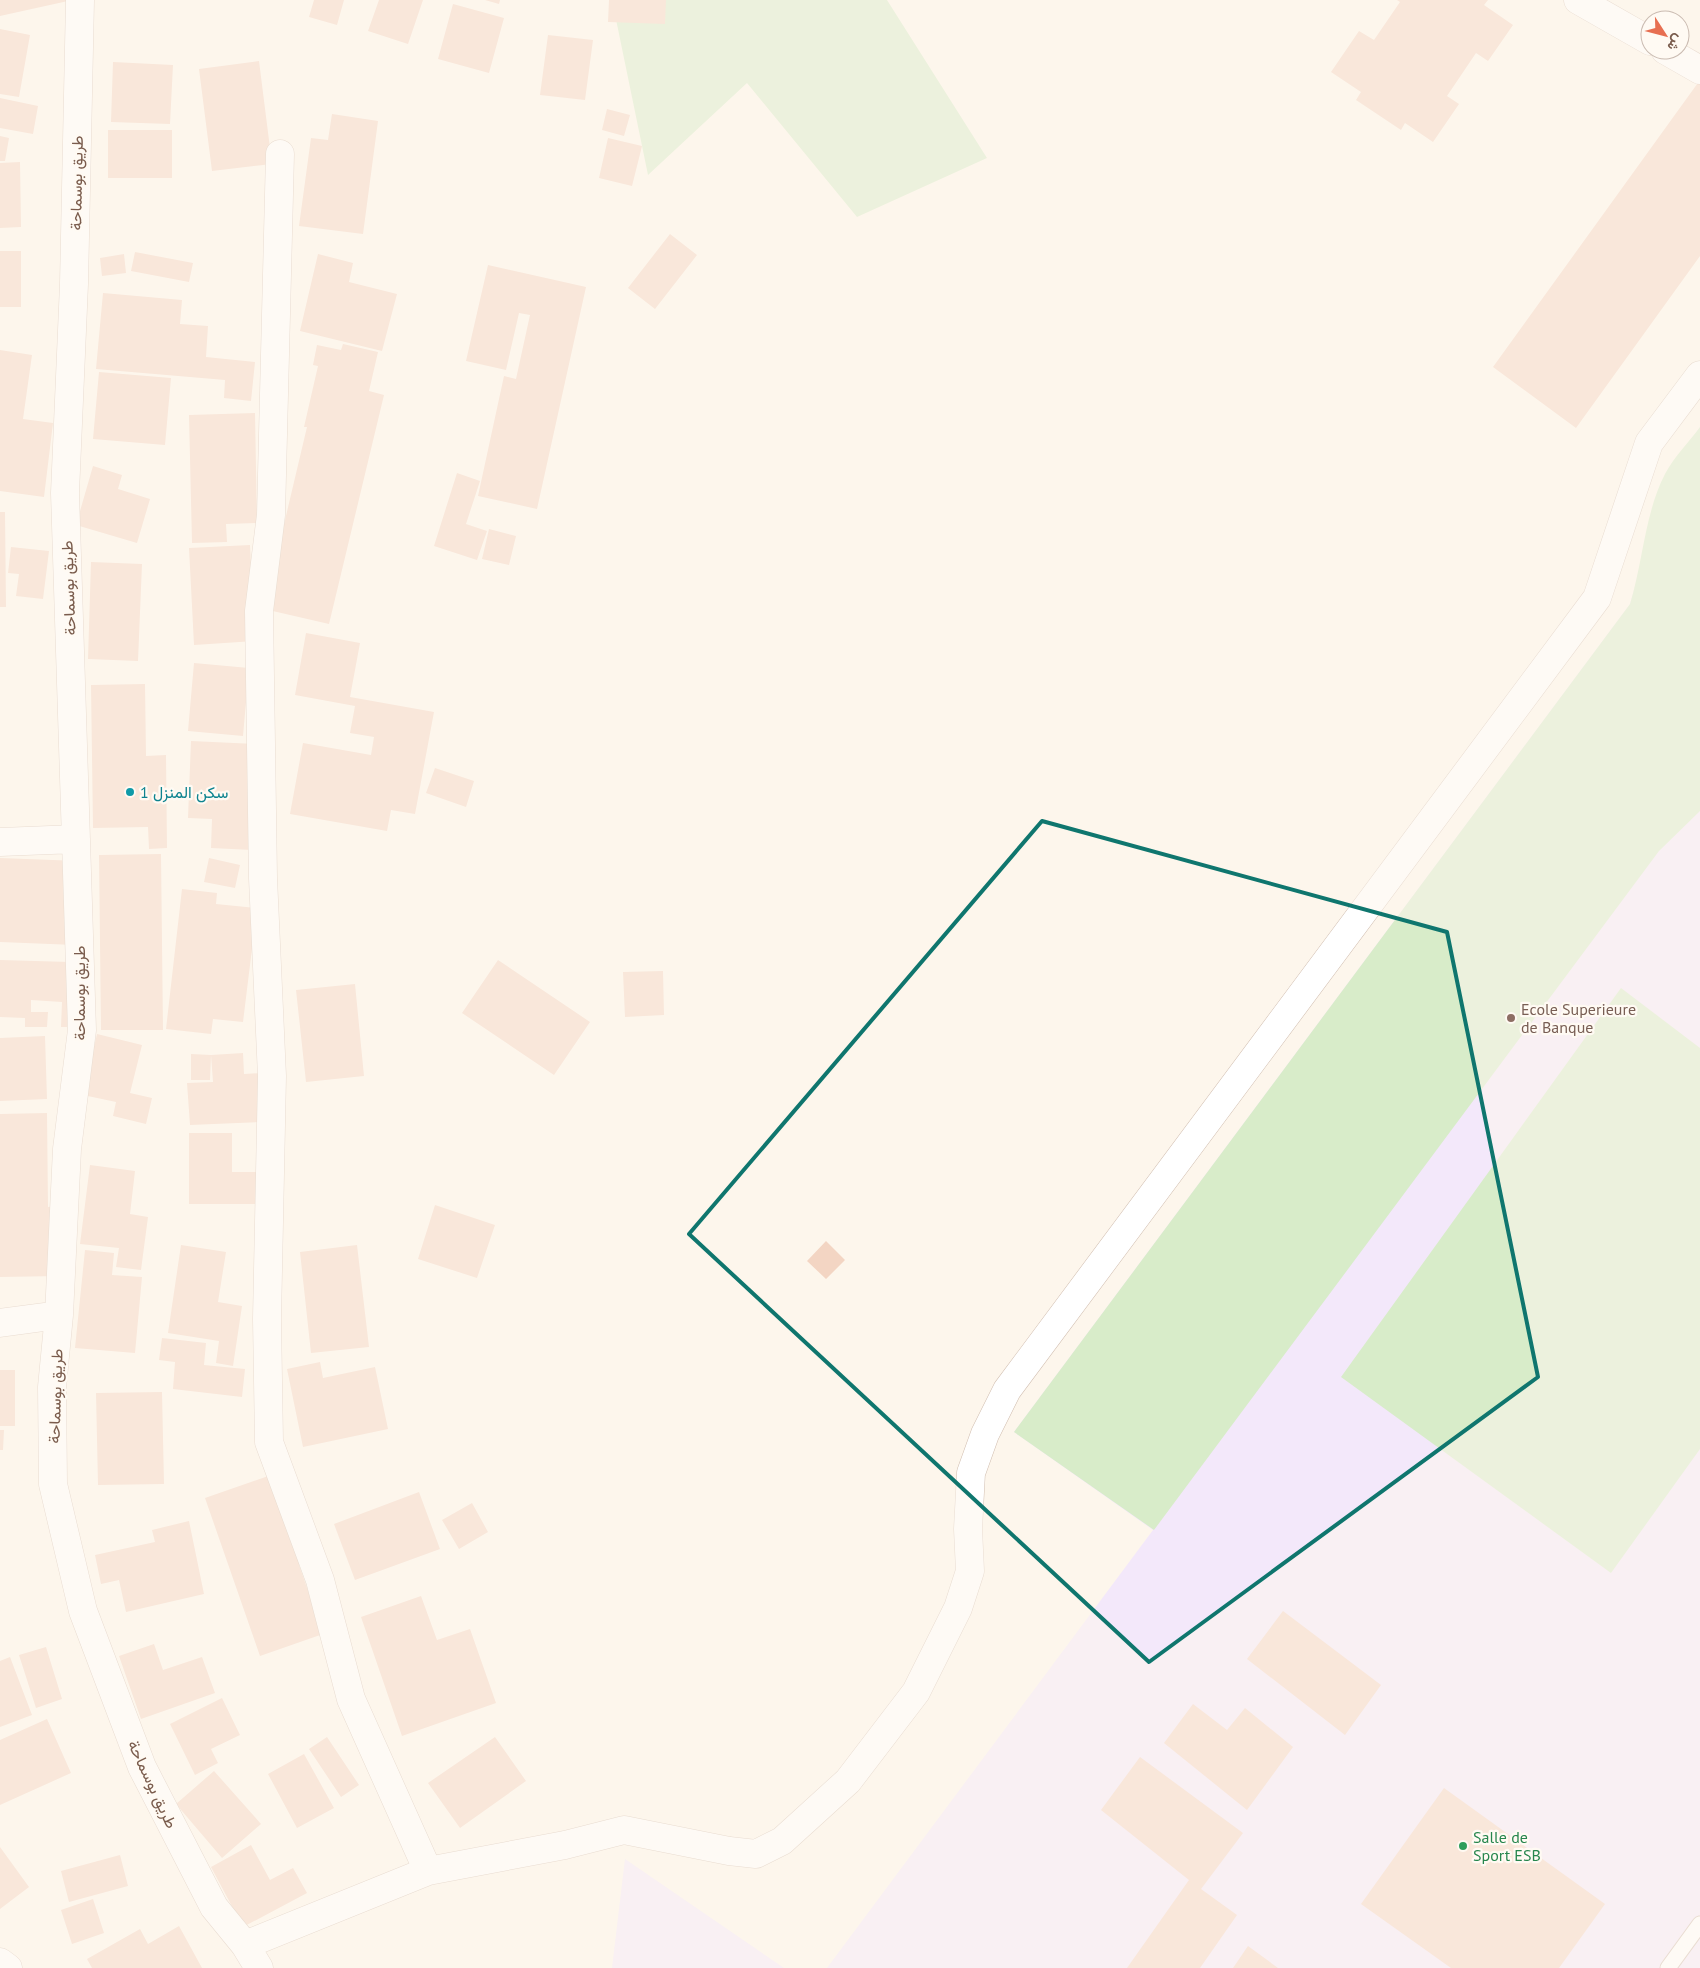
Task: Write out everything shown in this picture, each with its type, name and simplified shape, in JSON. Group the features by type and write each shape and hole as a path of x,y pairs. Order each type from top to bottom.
{"street":[{"name":"طريق بوسماحة","path":"80,0 74,284 65,493 82,1030 67,1149 59,1315 52,1387 53,1484 83,1611 142,1767 214,1907 244,1945 259,1968"},
{"path":"1578,0 1640,35"},
{"path":"1682,60 1700,70"},
{"path":"280,154 270,515 259,611 263,878 272,1076 267,1319 269,1442 320,1580 351,1699 428,1871"},
{"path":"244,1945 428,1871 565,1845 624,1830 729,1851 756,1854 782,1841 848,1780 916,1692 958,1608 970,1571 968,1528 971,1473 985,1434 1007,1390 1597,598 1649,443 1700,375"},
{"path":"0,842 76,840"},
{"path":"0,1323 59,1315"},
{"path":"0,1962 8,1968"}],"lane":[{"path":"1668,1968 1699,1929"}],"highlighted area":[{"path":"1042,821 1447,932 1538,1377 1149,1662 689,1234"}],"shaded area":[{"name":"Ecole Superieure de Banque","path":"1700,427 1700,1968 827,1968 1153,1530 1014,1432 1630,604 1654,503 1666,473"},
{"path":"625,1859 784,1968 612,1968"}],"green space":[{"path":"612,0 887,0 987,158 857,217 747,83 648,175"},
{"path":"1700,427 1700,811 1659,851 1154,1530 1014,1432 1630,604 1658,489 1673,462"},
{"path":"1621,988 1700,1048 1700,1449 1611,1573 1341,1377"}],"building":[{"path":"0,0 68,0 68,1 0,16"},
{"path":"314,0 344,0 337,25 309,17"},
{"path":"379,0 423,0 408,44 368,31"},
{"path":"485,0 500,0 499,4"},
{"path":"609,0 666,0 665,24 608,22"},
{"path":"1397,0 1488,0 1484,5 1513,25 1488,61 1476,53 1447,96 1459,104 1433,142 1405,123 1401,130 1356,100 1361,92 1331,72 1359,31 1374,40 1400,2"},
{"path":"453,4 504,18 489,73 438,59"},
{"path":"0,29 30,35 19,97 0,94"},
{"path":"548,35 593,40 585,100 540,95"},
{"path":"259,61 272,164 212,171 199,69"},
{"path":"113,62 173,65 170,124 111,122"},
{"path":"1700,80 1700,256 1576,428 1493,367"},
{"path":"0,98 38,106 33,134 0,128"},
{"path":"607,109 630,115 624,136 602,130"},
{"path":"332,114 378,121 363,234 299,226 311,138 328,140"},
{"path":"108,130 172,130 172,178 108,178"},
{"path":"0,136 9,138 5,161 0,161"},
{"path":"608,138 642,146 632,186 599,178"},
{"path":"20,162 21,227 0,228 0,163"},
{"path":"670,234 697,255 655,309 628,288"},
{"path":"0,251 21,251 21,307 0,307"},
{"path":"135,252 193,263 189,282 131,271"},
{"path":"124,254 126,273 102,276 100,258"},
{"path":"318,254 353,263 349,282 397,294 382,351 300,331"},
{"path":"488,265 586,287 537,509 478,496 504,376 516,379 530,315 519,313 506,370 466,361"},
{"path":"103,293 182,300 180,324 208,326 206,357 255,362 251,401 224,398 225,380 96,369"},
{"path":"343,344 378,352 369,391 384,395 329,624 264,609 307,427 304,427 318,366 313,365 317,345 341,350"},
{"path":"0,350 32,355 23,419 53,423 44,497 0,491"},
{"path":"99,372 171,378 165,445 93,439"},
{"path":"255,413 257,523 226,524 227,542 192,543 189,415"},
{"path":"93,466 122,475 118,489 150,499 137,543 76,525"},
{"path":"457,473 480,481 466,524 487,531 477,560 434,546"},
{"path":"0,512 5,512 6,607 0,607"},
{"path":"489,529 516,536 509,565 482,559"},
{"path":"250,545 255,641 194,645 189,548"},
{"path":"11,547 49,551 43,599 16,596 19,574 8,573"},
{"path":"91,562 142,564 138,661 88,659"},
{"path":"306,633 360,643 350,697 434,712 415,814 391,810 387,831 290,814 303,743 371,755 374,737 350,733 355,706 295,695"},
{"path":"194,663 249,668 243,736 188,731"},
{"name":"سكن المنزل 1","path":"145,684 146,756 166,755 167,848 149,849 148,827 93,828 91,685"},
{"path":"191,741 257,744 252,850 211,848 212,819 188,818"},
{"path":"435,768 474,781 466,807 426,793"},
{"path":"161,854 163,1030 101,1030 99,855"},
{"path":"0,858 79,861 75,945 0,942"},
{"path":"209,858 240,865 235,888 204,882"},
{"path":"182,889 217,893 216,904 257,908 243,1022 213,1019 211,1034 166,1029"},
{"path":"0,960 70,962 67,1027 61,1027 62,1002 31,1000 31,1012 48,1012 47,1027 25,1027 25,1018 0,1017"},
{"path":"498,960 590,1022 554,1075 462,1013"},
{"path":"663,971 664,1015 625,1017 623,972"},
{"path":"355,984 364,1076 306,1082 296,990"},
{"path":"97,1034 142,1045 130,1093 152,1098 146,1124 113,1116 116,1102 83,1095"},
{"path":"45,1036 47,1099 0,1101 0,1038"},
{"path":"243,1053 244,1074 260,1073 262,1122 190,1125 187,1083 213,1082 211,1055"},
{"path":"191,1054 211,1055 210,1080 191,1080"},
{"path":"47,1113 48,1207 58,1206 60,1276 0,1277 0,1114"},
{"path":"189,1133 232,1133 232,1172 258,1172 257,1204 189,1204"},
{"path":"90,1165 135,1171 130,1214 148,1217 141,1270 116,1267 119,1248 80,1244"},
{"path":"435,1205 495,1225 477,1278 418,1259"},
{"path":"826,1241 845,1260 826,1279 807,1261"},
{"path":"181,1245 226,1252 218,1302 242,1306 233,1366 216,1363 219,1341 168,1333"},
{"path":"357,1245 369,1347 311,1353 300,1252"},
{"path":"85,1250 114,1253 112,1275 142,1277 135,1353 75,1348"},
{"path":"162,1338 206,1343 204,1365 245,1369 242,1397 173,1389 175,1362 159,1360"},
{"path":"320,1362 323,1378 375,1367 388,1429 303,1447 287,1369"},
{"path":"0,1370 15,1370 15,1426 0,1426"},
{"path":"162,1392 164,1484 98,1485 96,1393"},
{"path":"0,1430 4,1430 3,1450 0,1450"},
{"path":"277,1473 308,1561 299,1565 323,1634 260,1656 205,1498"},
{"path":"419,1492 440,1549 355,1580 334,1524"},
{"path":"472,1503 488,1532 459,1549 442,1520"},
{"path":"189,1521 204,1594 126,1612 119,1580 101,1584 95,1555 155,1542 152,1530"},
{"path":"421,1596 437,1640 470,1629 496,1703 402,1736 361,1617"},
{"path":"1283,1611 1381,1685 1345,1735 1247,1659"},
{"path":"154,1644 163,1670 202,1657 215,1693 141,1719 119,1656"},
{"path":"46,1647 62,1699 36,1708 19,1655"},
{"path":"10,1657 32,1715 0,1727 0,1661"},
{"path":"222,1698 240,1735 211,1749 218,1763 195,1775 170,1724"},
{"path":"1193,1704 1227,1730 1245,1708 1293,1747 1247,1810 1164,1743"},
{"path":"47,1719 71,1773 0,1805 0,1740"},
{"path":"327,1737 359,1785 341,1797 309,1749"},
{"path":"495,1737 526,1781 460,1828 428,1783"},
{"path":"304,1754 334,1808 297,1828 268,1774"},
{"path":"1140,1757 1243,1833 1201,1889 1237,1915 1200,1968 1127,1968 1189,1880 1101,1810"},
{"path":"214,1771 261,1824 222,1858 176,1804"},
{"name":"Salle de Sport ESB","path":"1444,1788 1605,1904 1559,1968 1451,1968 1361,1904"},
{"path":"251,1845 270,1880 293,1868 307,1893 243,1927 211,1867"},
{"path":"0,1847 29,1887 0,1909"},
{"path":"120,1855 128,1886 69,1902 61,1871"},
{"path":"93,1899 104,1933 72,1944 61,1910"},
{"path":"179,1926 202,1968 92,1968 87,1959 140,1929 148,1944"},
{"path":"1248,1946 1278,1968 1233,1968"}],"place":[{"name":"سكن المنزل 1","path":"130,792"},
{"name":"Ecole Superieure de Banque","path":"1511,1018"},
{"name":"Salle de Sport ESB","path":"1463,1846"}]}
